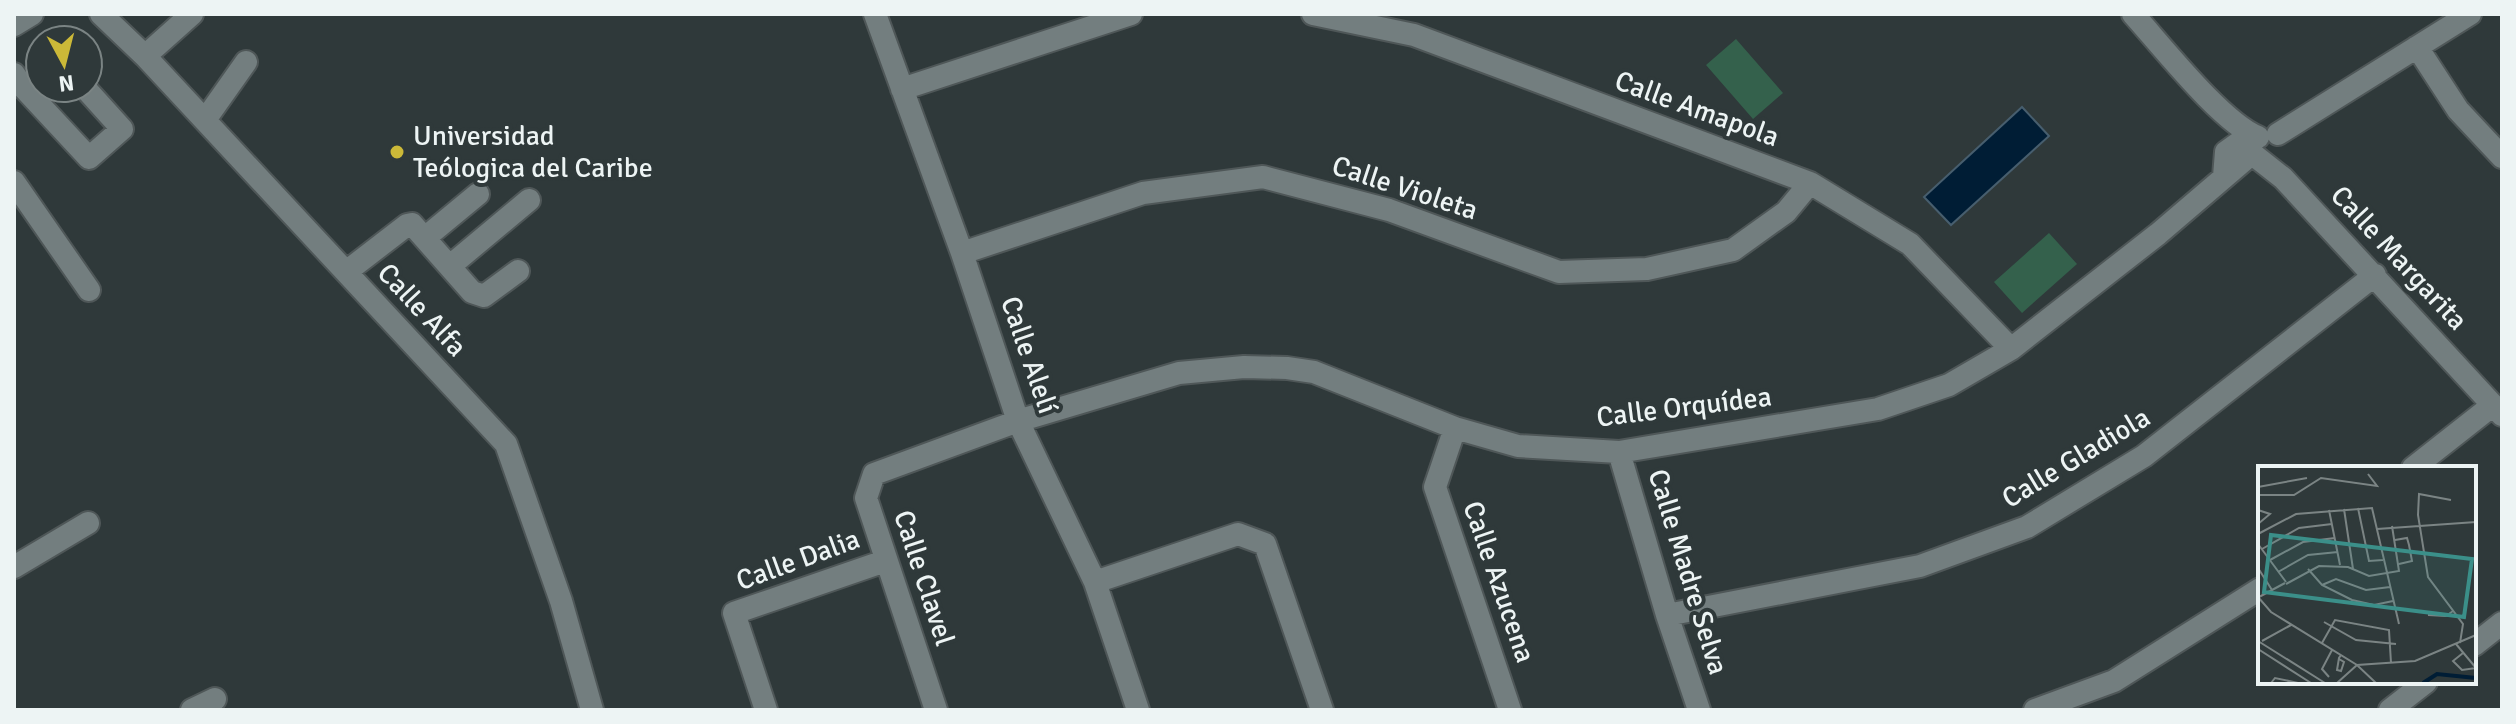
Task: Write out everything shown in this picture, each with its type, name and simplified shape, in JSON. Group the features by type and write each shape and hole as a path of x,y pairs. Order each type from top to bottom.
{"street":[{"path":"14,25 32,14"},
{"name":"Calle Alfa","path":"101,14 145,56 506,444 561,601 592,710"},
{"path":"145,56 192,14"},
{"name":"Calle Alelí","path":"875,14 962,253 1018,421 1095,582 1138,710"},
{"path":"902,89 1131,14"},
{"name":"Calle Amapola","path":"1313,14 1414,35 1810,183 1910,244 2011,349"},
{"path":"2133,14 2187,75 2243,131 2261,144 2470,14"},
{"path":"2417,47 2458,110 2502,157"},
{"path":"205,120 246,62"},
{"path":"39,104 89,158 122,129 99,104"},
{"name":"Calle Orquídea","path":"1018,421 1179,373 1258,367 1314,372 1455,428 1518,446 1619,452 1878,409 1949,385 2011,349 2158,234 2224,177 2226,152 2261,144"},
{"name":"Calle Margarita","path":"2261,144 2283,178 2497,410"},
{"name":"Calle Violeta","path":"962,253 1143,193 1263,177 1389,210 1559,272 1647,269 1733,250 1786,212 1810,183"},
{"path":"14,182 89,290"},
{"path":"426,237 478,194"},
{"path":"450,266 529,200"},
{"path":"346,272 407,225 415,226 472,292 479,296 484,296 518,271"},
{"name":"Calle Gladiola","path":"1667,615 1920,566 2027,527 2144,456 2375,275"},
{"path":"2416,466 2497,410"},
{"name":"Calle Clavel","path":"936,710 866,498 874,474 1018,421"},
{"name":"Calle Azucena","path":"1455,428 1435,487 1510,710"},
{"name":"Calle Madre Selva","path":"1619,452 1667,615 1699,710"},
{"path":"14,567 88,523"},
{"path":"1095,582 1238,534 1265,544 1322,710"},
{"name":"Calle Dalia","path":"766,710 734,613 885,561"},
{"path":"2035,710 2114,681 2258,590"},
{"path":"2476,643 2502,623"},
{"path":"2390,710 2423,684"},
{"path":"192,710 215,699"}],"green space":[{"path":"1736,39 1783,93 1753,119 1706,65"},
{"path":"2049,233 2077,264 2022,313 1994,282"}],"water":[{"path":"2022,107 2049,136 1951,225 1924,197"}],"place":[{"name":"Universidad Teólogica del Caribe","path":"397,152"}]}
